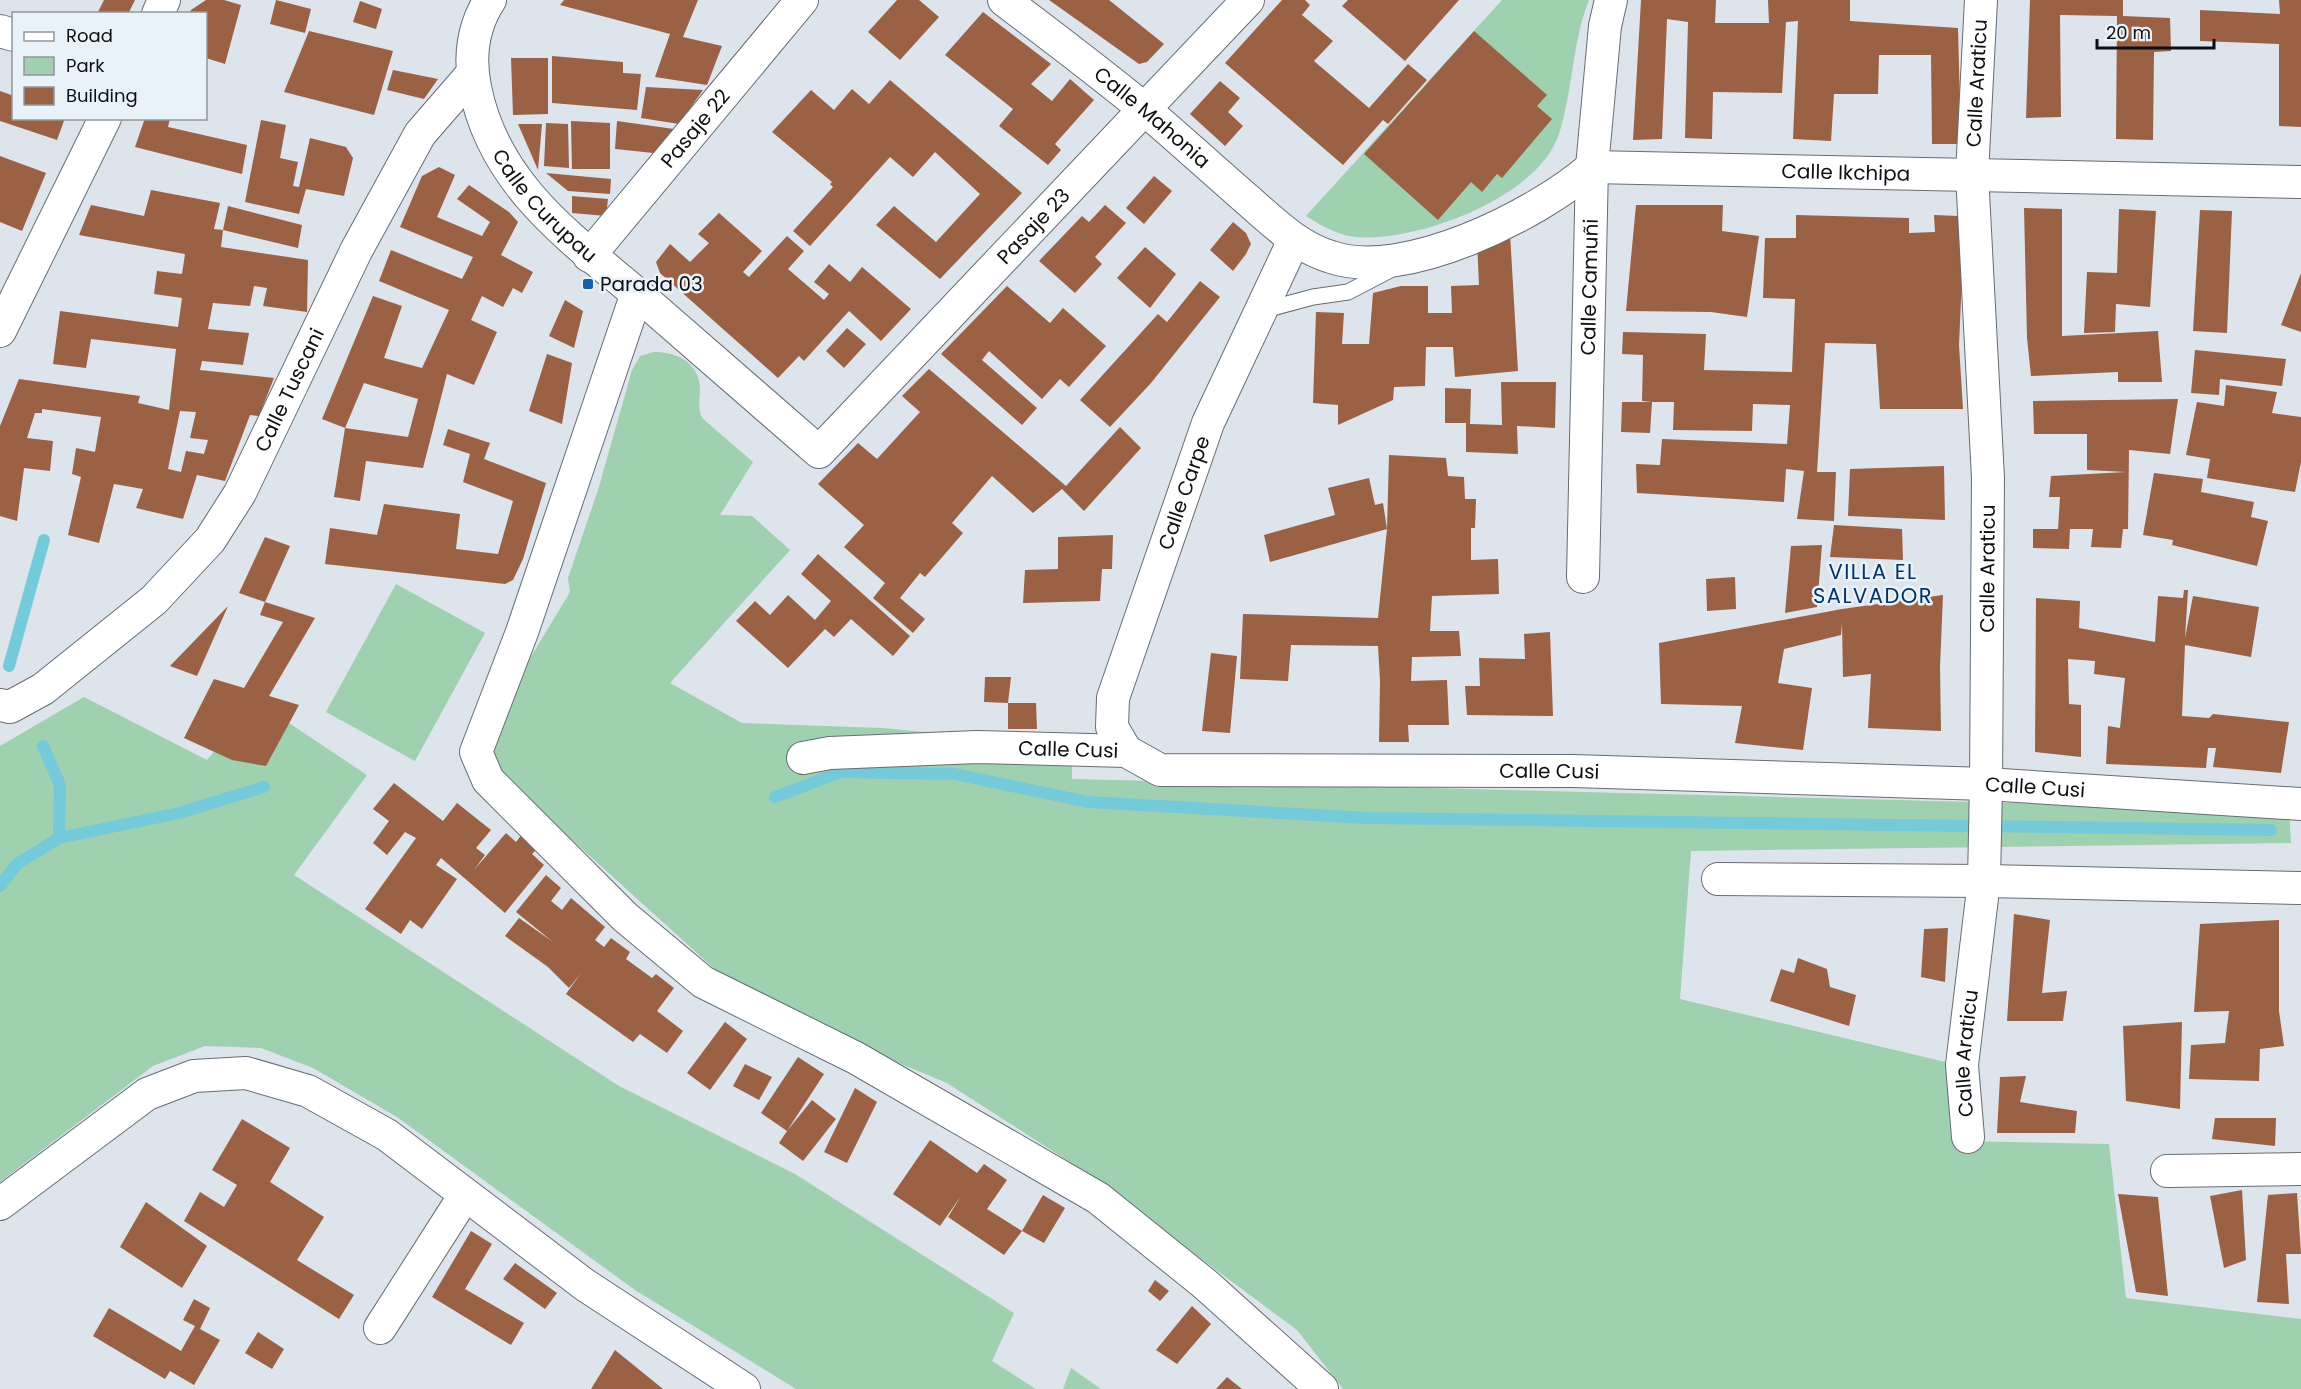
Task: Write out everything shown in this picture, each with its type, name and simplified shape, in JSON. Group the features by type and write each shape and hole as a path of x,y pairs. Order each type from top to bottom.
{"street":[{"path":"472,74 473,40 490,0"},
{"name":"Pasaje 22","path":"589,256 802,0"},
{"name":"Calle Mahonia","path":"1004,0 1144,109 1294,240"},
{"name":"Pasaje 23","path":"819,452 1248,0"},
{"name":"Calle Camuñi","path":"1583,577 1592,167 1605,26 1611,0"},
{"name":"Calle Araticu","path":"1968,1137 1962,1065 1984,881 1986,784 1988,478 1972,174 1981,0"},
{"name":"Calle Curupau","path":"472,74 480,113 503,164 552,222 819,452"},
{"name":"Calle Tuscani","path":"0,705 10,707 43,689 154,600 210,540 240,493 356,251 420,134 472,74"},
{"path":"0,331 104,120"},
{"path":"1294,240 1332,258 1371,262 1412,259 1453,245 1546,201 1592,167"},
{"name":"Calle Ikchipa","path":"1592,167 2301,182"},
{"name":"Calle Carpe","path":"1126,751 1112,728 1113,698 1208,423 1294,240"},
{"path":"637,293 522,632 476,752 488,780 625,916 703,982 856,1058 1098,1198 1205,1284 1322,1389"},
{"name":"Calle Cusi","path":"802,758 830,753 977,747 1126,751 1160,770 1573,771 1986,784 2301,804"},
{"path":"1718,879 1984,881 2301,888"},
{"path":"0,1204 147,1094 194,1076 246,1073 308,1091 377,1130 585,1285 740,1387"},
{"path":"2167,1171 2301,1169"},
{"path":"380,1328 465,1195"}],"lane":[{"path":"1259,312 1313,297 1348,292 1412,259"}],"green space":[{"path":"1502,0 1589,0 1579,33 1564,118 1559,134 1547,157 1527,178 1502,196 1442,223 1410,232 1381,237 1349,236 1324,227 1306,216"},
{"path":"654,352 675,355 693,367 699,381 699,409 702,418 753,462 720,515 752,516 790,550 670,683 742,723 882,728 1072,746 1072,779 2289,810 2291,843 1691,851 1680,999 1958,1065 1956,1141 2109,1144 2126,1298 2301,1319 2301,1389 1343,1389 1297,1330 1079,1168 947,1083 751,1002 474,751 570,592 568,578 598,490 632,370 640,356"},
{"path":"396,584 485,633 415,761 326,712"},
{"path":"84,697 207,760 256,701 367,775 294,875 619,1086 795,1174 1014,1313 992,1361 1036,1389 796,1389 635,1290 397,1117 313,1068 261,1048 205,1046 153,1066 0,1182 0,746"},
{"path":"1071,1368 1101,1389 1063,1389"}],"building":[{"path":"104,0 135,0 129,12 98,12"},
{"path":"206,0 224,0 241,5 225,64 207,58 207,12 190,12"},
{"path":"276,0 311,9 305,33 270,24"},
{"path":"564,0 698,0 683,37 722,46 707,85 655,77 670,34 560,5"},
{"path":"897,0 919,0 939,17 900,60 868,32"},
{"path":"1049,0 1109,0 1164,44 1147,62 1139,64"},
{"path":"1282,0 1305,0 1310,5 1302,15 1333,41 1314,61 1369,108 1408,64 1427,80 1388,124 1383,120 1343,165 1225,63"},
{"path":"1348,0 1459,0 1405,61 1342,6"},
{"path":"1641,0 1716,0 1715,23 1769,23 1768,0 1850,0 1850,21 1958,28 1961,144 1932,144 1931,55 1879,55 1878,94 1834,94 1831,141 1793,139 1798,21 1786,22 1782,93 1713,92 1712,139 1685,138 1688,22 1667,19 1662,139 1633,140"},
{"path":"2030,0 2123,0 2123,16 2170,18 2171,51 2154,52 2153,140 2116,139 2117,16 2060,15 2061,117 2026,118"},
{"path":"2279,0 2301,0 2301,127 2279,126 2279,44 2200,41 2200,10 2280,14"},
{"path":"360,1 382,9 376,29 353,22"},
{"path":"983,12 1051,64 1031,84 1052,101 1070,79 1094,100 1055,144 1061,150 1048,165 999,126 1013,109 945,55"},
{"path":"309,31 393,51 374,115 284,92"},
{"path":"1474,31 1547,95 1537,106 1552,119 1502,178 1497,174 1482,192 1471,182 1438,220 1364,154"},
{"path":"552,56 623,62 623,73 641,74 637,110 552,103"},
{"path":"511,58 548,58 548,114 513,115"},
{"path":"393,70 438,79 424,99 387,90"},
{"path":"890,80 1022,193 940,279 876,225 894,206 936,242 980,194 935,152 913,177 890,157 810,246 793,231 833,187 830,184 832,182 772,132 811,90 834,110 852,89 869,104"},
{"path":"1220,81 1240,98 1228,112 1243,126 1225,146 1190,114"},
{"path":"646,87 703,90 679,124 641,118"},
{"path":"0,91 12,95 12,120 64,120 57,140 0,121"},
{"path":"144,120 170,120 168,127 247,145 242,174 135,147"},
{"path":"261,120 286,125 280,158 298,162 293,186 299,187 310,138 346,147 353,158 344,196 306,189 299,214 245,202"},
{"path":"571,121 610,123 610,169 572,169"},
{"path":"617,121 681,130 663,154 615,149"},
{"path":"546,123 568,124 569,168 544,166"},
{"path":"518,124 542,124 538,170"},
{"path":"0,156 46,173 22,231 0,222"},
{"path":"439,167 455,175 437,217 482,236 490,222 457,199 469,185 509,212 518,222 501,255 533,272 522,293 513,288 503,307 482,296 471,320 497,332 474,385 447,374 423,468 366,461 360,501 334,497 345,428 322,419 373,296 402,306 384,358 422,368 449,310 379,281 391,250 462,279 473,257 400,227 422,176","holes":["364,383 418,399 408,437 345,428"]},
{"path":"546,173 611,179 610,194 568,191"},
{"path":"1154,176 1172,191 1144,224 1126,208"},
{"path":"151,190 220,203 214,229 223,230 221,247 308,260 307,312 263,306 267,288 254,286 250,306 213,303 208,329 249,333 243,365 202,361 200,370 274,378 259,416 250,415 225,481 197,475 183,519 136,508 143,489 114,484 99,543 68,535 81,477 72,474 76,448 95,452 101,417 42,409 42,413 35,413 27,438 53,441 50,471 24,468 17,521 0,516 0,426 19,379 140,396 138,403 169,410 176,349 91,339 86,368 53,364 60,311 178,327 182,298 154,294 157,271 182,274 185,254 79,235 91,205 144,216","holes":["180,411 196,412 190,438 208,440 204,454 186,451 181,472 168,469"]},
{"path":"572,196 608,199 606,216 572,213"},
{"path":"1105,205 1126,223 1095,257 1102,264 1075,293 1039,261 1082,216 1089,222"},
{"path":"1636,205 1723,205 1722,231 1759,236 1747,317 1711,312 1626,311"},
{"path":"228,206 302,225 298,248 223,230"},
{"path":"2024,208 2062,209 2062,336 2158,331 2162,382 2118,382 2118,372 2031,376 2027,338"},
{"path":"2119,209 2156,211 2150,307 2116,304 2115,332 2084,333 2087,272 2117,273"},
{"path":"2200,210 2232,211 2227,333 2193,331"},
{"path":"719,213 762,251 743,272 749,277 787,236 804,251 788,269 824,300 829,294 814,282 829,264 850,282 862,267 911,309 881,341 849,311 804,361 799,356 778,378 660,273 656,262 670,244 690,262 709,243 698,234"},
{"path":"1796,215 1909,218 1909,233 1935,232 1934,215 1959,216 1962,277 1959,345 1963,409 1880,409 1876,344 1825,343 1817,472 1836,472 1834,521 1797,519 1804,471 1786,469 1784,502 1637,493 1636,464 1660,465 1662,439 1787,444 1790,405 1753,404 1752,431 1673,430 1674,402 1642,401 1643,355 1622,354 1623,332 1706,334 1704,370 1792,372 1795,299 1763,298 1765,238 1796,238"},
{"path":"1233,222 1246,233 1251,244 1233,271 1210,250"},
{"path":"1510,233 1518,371 1455,377 1453,347 1426,347 1425,386 1394,387 1393,400 1338,425 1338,405 1313,403 1316,312 1344,313 1342,344 1369,344 1373,293 1401,286 1428,286 1428,313 1452,313 1451,286 1479,285 1477,241"},
{"path":"1145,247 1176,274 1150,308 1117,278"},
{"path":"2301,273 2301,332 2281,325"},
{"path":"1200,281 1220,297 1151,383 1110,427 1080,400 1158,314 1167,322"},
{"path":"1007,286 1050,323 1063,308 1106,346 1069,387 1060,379 1042,399 989,351 982,360 1037,408 1022,425 941,354"},
{"path":"565,300 583,311 574,348 549,336"},
{"path":"847,328 866,344 844,368 826,351"},
{"path":"2195,350 2286,359 2282,386 2220,379 2219,395 2191,393"},
{"path":"547,354 572,363 562,424 529,411"},
{"path":"929,369 1066,486 1120,427 1141,448 1084,511 1062,489 1033,513 992,476 952,523 963,533 925,577 920,573 900,598 925,619 913,633 873,598 885,583 844,547 864,525 818,484 858,443 877,459 920,412 902,396"},
{"path":"1501,382 1556,382 1555,428 1517,426 1518,454 1466,452 1466,423 1445,423 1445,388 1471,389 1470,424 1502,425"},
{"path":"2226,385 2277,392 2272,413 2301,417 2301,462 2295,492 2207,478 2210,459 2186,455 2197,402 2224,406"},
{"path":"2178,399 2170,454 2129,450 2128,529 2123,529 2121,548 2091,547 2093,529 2070,529 2069,549 2033,548 2033,529 2058,529 2060,497 2049,497 2051,476 2126,472 2087,470 2087,434 2034,434 2033,401"},
{"path":"1622,402 1652,402 1650,433 1621,432"},
{"path":"448,429 490,443 484,459 546,483 523,559 513,580 505,584 325,564 330,528 377,535 384,504 460,514 456,549 498,554 513,501 463,482 470,454 443,445"},
{"path":"1389,455 1446,458 1448,476 1464,477 1465,499 1476,499 1475,528 1471,528 1471,560 1498,559 1499,594 1432,596 1430,631 1459,631 1461,656 1412,657 1411,681 1447,680 1449,725 1408,725 1409,742 1379,742 1378,646 1291,645 1288,681 1240,679 1243,614 1378,618 1387,529"},
{"path":"1944,466 1945,520 1848,516 1850,469"},
{"path":"2154,473 2203,479 2201,492 2254,502 2251,517 2268,521 2257,566 2172,545 2173,540 2143,535"},
{"path":"1369,478 1375,505 1383,503 1387,529 1270,562 1264,535 1335,515 1328,488"},
{"path":"1834,525 1902,529 1903,560 1830,557"},
{"path":"1113,535 1112,569 1102,569 1100,601 1023,603 1025,570 1058,569 1058,537"},
{"path":"265,537 290,546 265,602 239,593"},
{"path":"1822,545 1817,607 1785,613 1791,546"},
{"path":"818,554 910,636 893,656 851,619 834,637 825,629 788,668 736,621 755,601 770,615 788,595 815,620 831,601 801,574"},
{"path":"1735,577 1736,609 1707,611 1706,579"},
{"path":"2184,590 2188,590 2185,638 2193,596 2259,607 2251,657 2185,645 2182,716 2209,718 2213,714 2289,722 2281,773 2213,767 2216,748 2208,748 2206,768 2106,764 2108,726 2120,728 2125,678 2094,674 2095,661 2068,659 2069,704 2081,705 2081,757 2035,752 2036,598 2080,601 2079,628 2155,642 2158,596 2183,598"},
{"path":"1943,595 1940,667 1941,731 1868,728 1871,674 1843,677 1842,623 1841,635 1784,649 1778,683 1812,688 1803,750 1735,743 1742,706 1661,704 1659,643 1842,609"},
{"path":"265,602 315,618 269,696 299,705 266,766 232,760 184,738 214,679 244,688 283,622 260,615"},
{"path":"228,606 197,676 170,666"},
{"path":"1550,632 1553,716 1467,715 1465,686 1480,686 1479,658 1525,659 1524,634"},
{"path":"1211,653 1237,656 1230,733 1202,731"},
{"path":"985,677 1011,677 1008,703 984,702"},
{"path":"1008,703 1036,703 1037,729 1008,729"},
{"path":"394,783 443,821 457,803 491,830 476,848 485,855 474,870 506,833 516,842 522,834 538,848 532,854 544,865 505,913 441,858 436,865 457,879 422,929 410,920 401,934 365,909 416,838 405,832 387,855 373,843 389,821 373,809"},
{"path":"546,875 561,888 551,901 562,910 571,898 605,927 595,940 604,947 611,938 630,952 626,959 652,978 656,974 674,988 657,1011 683,1031 667,1053 640,1034 633,1042 566,994 581,973 569,988 548,967 505,936 519,918 553,942 516,912"},
{"path":"2014,914 2050,920 2042,993 2067,991 2063,1021 2007,1021"},
{"path":"2279,920 2279,1011 2284,1046 2260,1049 2259,1081 2189,1079 2191,1045 2225,1043 2229,1011 2194,1012 2200,924"},
{"path":"1948,928 1945,982 1921,977 1924,929"},
{"path":"1798,958 1827,969 1830,987 1856,995 1849,1026 1770,1001 1781,969 1794,973"},
{"path":"725,1022 747,1039 710,1090 687,1073"},
{"path":"2182,1022 2180,1109 2126,1101 2123,1026"},
{"path":"798,1057 824,1074 787,1131 761,1113"},
{"path":"745,1064 772,1077 759,1100 733,1086"},
{"path":"2026,1076 2020,1102 2077,1111 2075,1133 1997,1133 2000,1077"},
{"path":"855,1088 877,1102 847,1163 824,1152"},
{"path":"812,1100 836,1119 803,1161 779,1143"},
{"path":"2215,1118 2276,1118 2275,1146 2212,1139"},
{"path":"242,1119 290,1148 270,1182 324,1217 297,1260 354,1295 339,1319 184,1221 200,1192 224,1207 237,1185 212,1170"},
{"path":"930,1140 977,1173 984,1164 1007,1180 987,1209 1022,1231 1004,1255 948,1217 961,1196 940,1226 893,1194"},
{"path":"2242,1190 2246,1260 2224,1268 2210,1196"},
{"path":"2297,1193 2301,1254 2286,1254 2289,1304 2257,1302 2268,1195"},
{"path":"2118,1194 2158,1197 2168,1296 2136,1292"},
{"path":"1043,1195 1065,1208 1044,1243 1022,1231"},
{"path":"146,1202 207,1246 182,1288 120,1247"},
{"path":"471,1231 492,1244 465,1289 524,1323 511,1345 432,1297"},
{"path":"515,1263 557,1293 545,1309 503,1279"},
{"path":"1155,1280 1169,1291 1160,1301 1148,1291"},
{"path":"194,1299 210,1308 200,1329 220,1340 194,1385 170,1371 165,1379 93,1336 109,1308 181,1351 195,1326 183,1320"},
{"path":"1192,1306 1211,1324 1177,1364 1156,1350"},
{"path":"258,1332 284,1349 272,1369 245,1353"},
{"path":"615,1350 663,1389 591,1389"},
{"path":"1227,1377 1242,1389 1216,1389"}],"waterway":[{"path":"9,666 44,540"},
{"path":"43,746 60,785 59,838"},
{"path":"775,797 841,772 955,774 1088,802 1367,818 2271,830"},
{"path":"0,886 17,864 59,838 179,813 264,787"}],"place":[{"name":"Parada 03","path":"588,284"}],"district":[{"name":"VILLA EL SALVADOR","path":"1873,584"}]}
